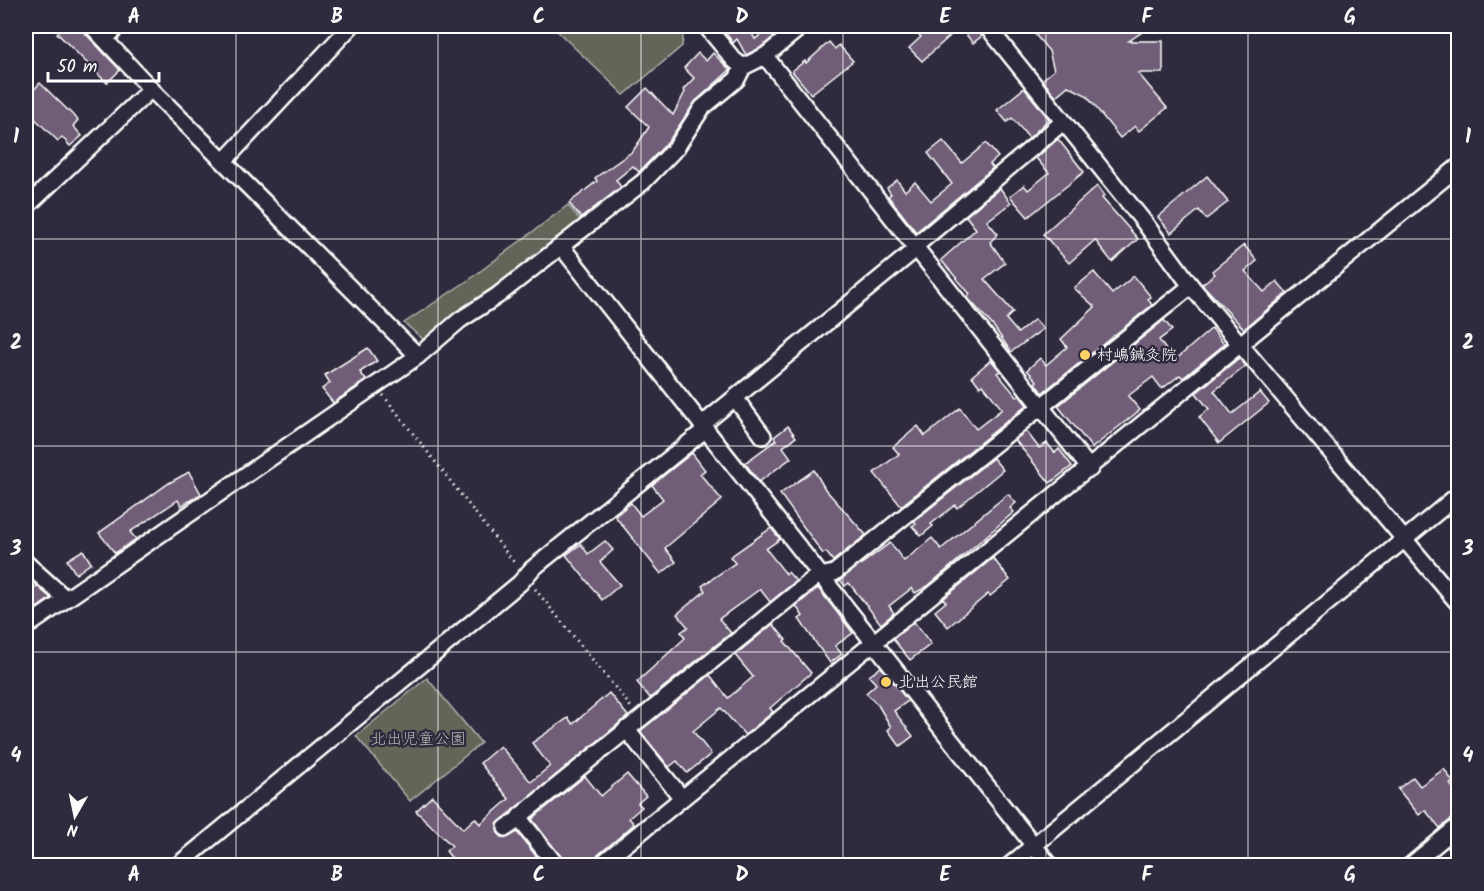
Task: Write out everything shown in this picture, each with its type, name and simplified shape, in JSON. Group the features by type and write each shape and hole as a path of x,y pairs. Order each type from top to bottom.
{"street":[{"path":"92,26 151,89 225,160 418,356"},
{"path":"105,39 118,26"},
{"path":"225,160 351,26"},
{"path":"706,26 734,60 743,67"},
{"path":"26,627 418,356 460,320 561,246 660,166 676,148 702,108 737,79 743,67 765,56 802,26"},
{"path":"987,26 1144,222 1191,286 1406,537 1458,603"},
{"path":"765,56 914,249 1090,469"},
{"path":"26,207 151,89"},
{"path":"177,866 705,426 735,398 1063,122"},
{"path":"599,866 865,651 873,642 1090,469 1458,167"},
{"path":"561,246 823,575 827,586 1038,842 1050,866"},
{"path":"557,866 513,824 520,816 816,577 834,573 1191,286"},
{"path":"735,398 763,436"},
{"path":"1009,866 1458,495"},
{"path":"26,563 66,599"},
{"path":"626,729 682,798"},
{"path":"1410,866 1458,826"}],"path":[{"path":"375,386 639,718"}],"green space":[{"path":"552,26 684,26 682,46 624,95"},
{"path":"568,205 581,221 424,340 404,323 470,279"},
{"name":"北出児童公園","path":"427,678 481,743 410,801 356,736"}],"building":[{"path":"65,26 83,26 85,33 120,70 107,83 57,33"},
{"path":"721,26 748,26 755,39 772,26 787,26 760,48 746,55 737,39 733,43"},
{"path":"911,26 976,26 982,36 973,43 960,27 922,61 909,48 921,37"},
{"path":"1028,26 1151,26 1129,41 1163,41 1163,73 1138,73 1167,108 1139,131 1135,126 1120,138 1086,95 1068,86 1056,96 1042,80 1054,70 1049,51"},
{"path":"829,42 835,49 839,45 853,61 811,94 792,71 805,61 806,63"},
{"path":"698,53 706,61 713,53 730,70 696,101 668,142 639,172 633,166 616,180 621,187 581,218 569,203 597,181 595,178 633,151 649,127 628,107 647,88 673,115 685,92 683,90 694,78 684,68"},
{"path":"40,83 78,120 73,126 82,136 70,146 62,137 58,141 26,110 26,98"},
{"path":"1024,88 1049,119 1029,138 1012,118 1007,122 997,110"},
{"path":"1058,139 1084,172 1028,217 1010,196 1024,185 1028,190 1049,173 1036,158"},
{"path":"943,141 962,163 986,143 998,157 990,164 993,168 916,232 888,196 891,194 887,188 897,180 905,191 915,182 931,201 952,184 928,153"},
{"path":"1207,176 1228,202 1206,219 1199,210 1171,233 1158,217"},
{"path":"1097,186 1104,196 1102,198 1138,239 1112,262 1095,240 1069,263 1043,234"},
{"path":"1000,188 1011,203 987,221 998,234 990,242 1005,263 984,279 1013,312 1006,319 1018,333 1035,319 1043,329 1011,352 994,327 967,297 970,294 941,260 976,229 966,216"},
{"path":"1244,245 1257,261 1245,271 1264,292 1277,281 1287,293 1244,329 1202,284 1215,274 1212,271"},
{"path":"1094,272 1112,294 1134,276 1151,297 1148,299 1152,305 1042,393 1035,383 1037,381 1027,370 1040,358 1046,365 1067,347 1061,339 1095,307 1074,288"},
{"path":"1164,320 1172,330 1159,340 1174,361 1212,328 1223,343 1226,343 1183,378 1180,375 1162,389 1153,377 1128,396 1140,410 1092,448 1058,406"},
{"path":"368,348 377,361 360,372 366,380 333,403 322,389 330,383 325,375"},
{"path":"1239,358 1246,366 1214,391 1232,414 1260,392 1269,403 1219,443 1199,417 1209,409 1196,393"},
{"path":"991,360 1000,371 997,373 1017,397 1019,395 1027,405 901,506 874,473 899,454 893,447 918,426 925,436 960,408 976,429 1002,409 983,385 980,387 972,376"},
{"path":"788,426 796,437 783,447 791,458 759,482 745,463 776,440 774,437"},
{"path":"1026,431 1039,448 1047,443 1055,453 1059,449 1072,466 1050,483 1015,440"},
{"path":"692,453 705,470 700,474 722,500 665,548 676,562 661,574 615,516 631,503 641,516 663,499 652,485"},
{"path":"993,458 1003,470 957,508 955,505 931,524 933,526 921,536 912,526 916,524 914,521"},
{"path":"814,470 825,489 866,535 833,561 826,552 823,554 780,494"},
{"path":"189,472 201,494 181,506 178,500 130,532 136,539 115,553 99,533 169,483"},
{"path":"1008,494 1016,503 1010,508 1014,512 928,586 915,593 912,588 889,606 894,613 881,624 849,583 845,586 840,580 890,543 904,561 932,538 941,549"},
{"path":"771,528 780,539 766,549 786,574 788,572 796,581 770,602 760,589 719,619 731,633 650,698 637,682 685,638 681,632 688,627 677,614 705,591 702,586 735,563 730,557"},
{"path":"605,541 613,550 600,562 620,585 602,600 566,555 581,544 588,554"},
{"path":"83,550 91,563 76,574 67,560"},
{"path":"993,558 1010,580 990,596 988,594 948,627 935,611 946,602 943,599"},
{"path":"37,586 51,598 26,615 26,594"},
{"path":"818,588 853,633 835,646 842,654 830,663 799,619 803,616 796,606"},
{"path":"914,622 931,644 910,660 893,639"},
{"path":"773,624 811,673 770,708 773,712 745,735 721,708 693,731 711,754 687,773 677,761 669,767 640,731 710,675 728,698 753,677 735,655"},
{"path":"881,667 908,701 894,711 913,736 900,746 888,730 891,727 878,705 866,693 876,684 869,676"},
{"path":"609,693 628,716 497,824 498,833 502,837 507,838 517,832 544,866 458,866 446,851 452,846 416,811 432,796 463,829 475,818 480,824 509,799 480,763 500,746 531,782 550,766 532,743 568,718 573,724"},
{"path":"1444,769 1453,782 1450,784 1458,795 1458,814 1440,828 1425,810 1419,815 1398,789 1413,777 1420,786"},
{"path":"627,774 646,796 638,803 642,807 629,818 634,824 587,866 567,866 532,819 585,776 601,796"}],"waterway":[{"path":"1001,792 1061,866"}],"place":[{"name":"村嶋鍼灸院","path":"1085,355"},
{"name":"北出公民館","path":"886,682"}]}
